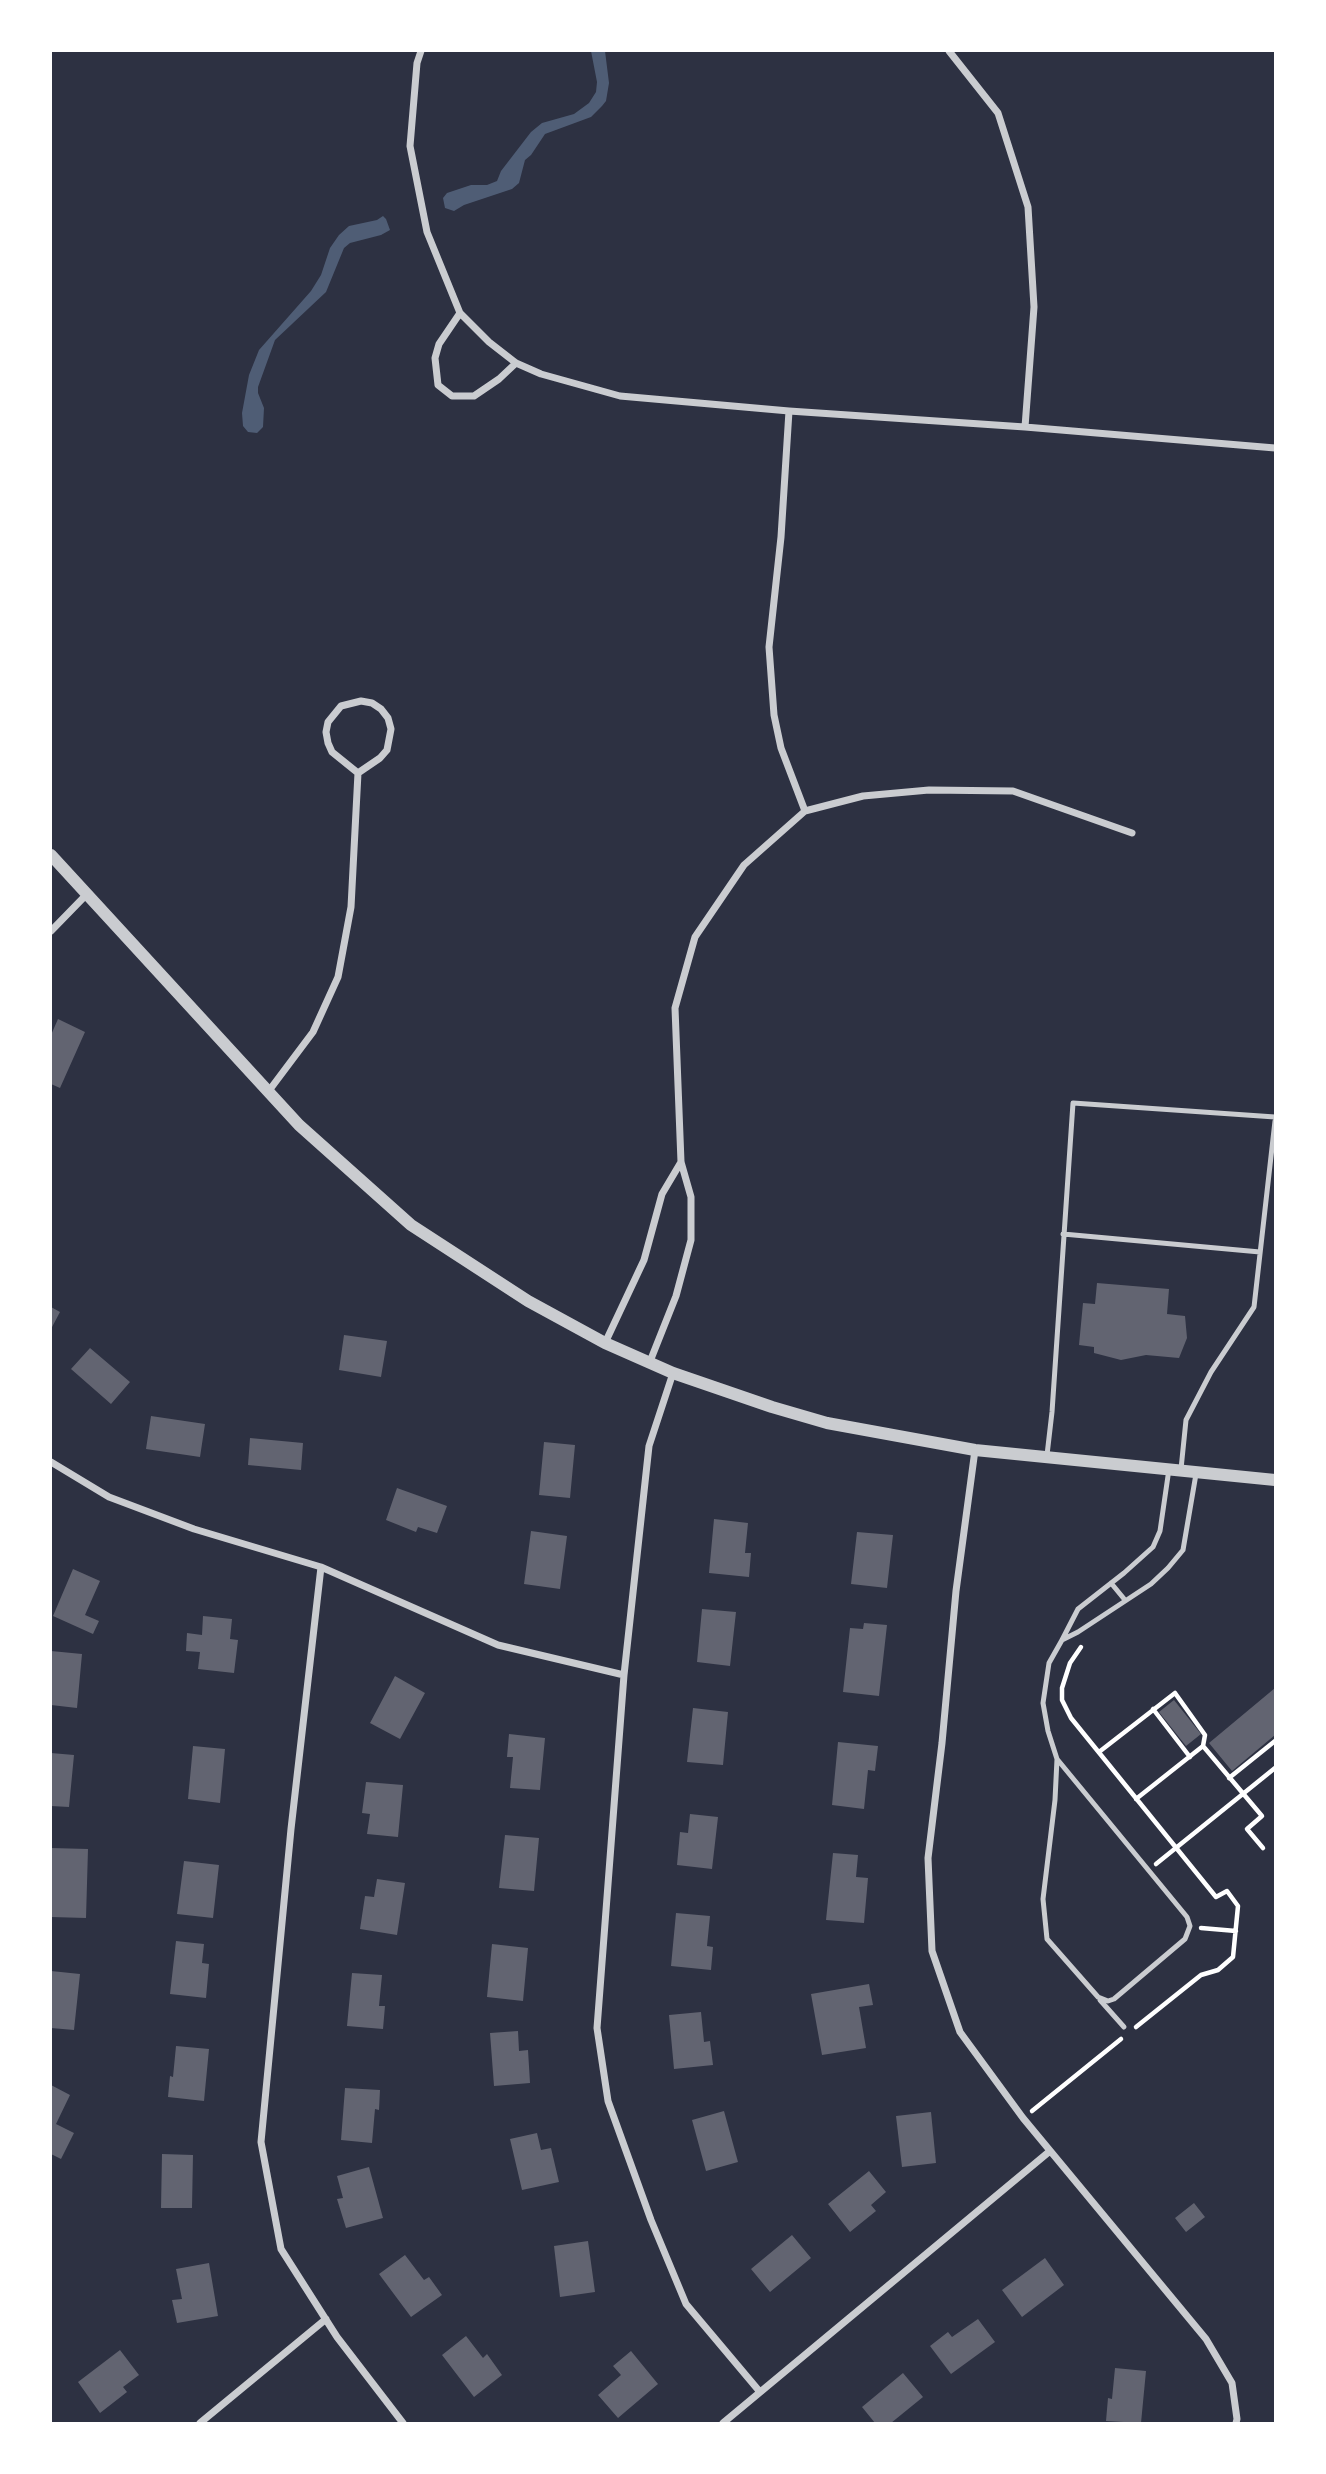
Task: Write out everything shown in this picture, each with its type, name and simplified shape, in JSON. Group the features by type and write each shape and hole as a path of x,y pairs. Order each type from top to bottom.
{"street":[{"path":"421,51 417,63 410,146 427,232 460,313 489,342 516,363 541,374 620,396 1275,448"},
{"path":"949,51 998,113 1028,207 1034,307 1025,427"},
{"path":"460,313 439,344 435,358 438,385 452,396 474,396 516,363"},
{"path":"789,411 781,537 769,647 774,715 781,748 805,811"},
{"path":"362,701 381,709 388,718 391,729 387,750 358,774 332,752 326,732 333,713 341,706 362,701"},
{"path":"268,1092 313,1032 338,977 351,907 358,774"},
{"path":"649,1364 676,1296 691,1240 691,1197 681,1162 675,1008 695,937 744,865 805,811 863,796 929,790 1013,791 1132,832"},
{"path":"51,855 299,1125 411,1225 528,1301 604,1343 673,1373 827,1423 975,1450 1275,1480"},
{"path":"51,932 87,894"},
{"path":"604,1343 644,1259 662,1194 681,1162"},
{"path":"673,1373 649,1446 624,1675 597,2028 608,2101 651,2220 686,2304 760,2392"},
{"path":"975,1450 956,1591 928,1858 932,1951 960,2032 1050,2151 1206,2339 1233,2383 1236,2423"},
{"path":"51,1462 109,1497 194,1529 320,1567 498,1644 624,1675"},
{"path":"320,1567 291,1829 261,2142 281,2249 326,2319 403,2423"},
{"path":"723,2423 1050,2151"},
{"path":"200,2423 326,2319"}],"lane":[{"path":"1046,1458 1052,1412 1073,1103 1275,1119 1254,1307 1211,1372 1186,1420 1160,1531 1153,1547 1078,1609 1049,1663 1043,1703 1057,1759 1043,1899 1047,1939 1124,2027"},
{"path":"1063,1234 1260,1252"},
{"path":"1062,1640 1151,1584 1183,1550 1196,1472"},
{"path":"1111,1583 1125,1600"},
{"path":"1057,1759 1187,1917 1190,1926 1185,1939 1114,1998 1108,2001 1098,1997"}],"path":[{"path":"1099,1752 1175,1693 1205,1735 1203,1746 1136,1800"},
{"path":"1153,1709 1190,1757"},
{"path":"1228,1778 1275,1741"},
{"path":"1203,1746 1262,1816 1247,1829 1264,1849"},
{"path":"1148,1870 1275,1768"},
{"path":"1190,1926 1236,1931"}],"water":[{"path":"591,51 605,51 609,83 606,101 602,106 591,117 545,134 525,160 519,183 512,189 454,211 445,208 443,198 447,193 471,185 487,185 497,181 501,171 531,132 542,123 574,114 589,103 596,92 597,82"},
{"path":"383,216 390,230 350,243 344,248 326,292 275,340 258,387 264,408 263,427 257,433 248,432 243,426 242,413 249,375 259,350 311,291 321,275 330,248 339,235 349,226 377,220"}],"building":[{"path":"58,1019 85,1032 60,1088 51,1084 51,1035"},
{"path":"1097,1283 1169,1289 1167,1314 1185,1316 1187,1338 1179,1358 1146,1355 1121,1360 1094,1353 1094,1347 1079,1345 1083,1303 1095,1304"},
{"path":"51,1307 60,1312 51,1329"},
{"path":"344,1335 387,1341 381,1377 339,1370"},
{"path":"90,1348 130,1382 111,1404 71,1369"},
{"path":"151,1416 205,1424 200,1457 146,1449"},
{"path":"250,1438 303,1443 301,1470 248,1465"},
{"path":"544,1442 575,1445 570,1498 539,1495"},
{"path":"397,1488 447,1506 437,1533 418,1527 416,1532 386,1520"},
{"path":"714,1519 748,1523 745,1553 751,1553 749,1577 709,1573"},
{"path":"531,1531 567,1536 560,1589 524,1584"},
{"path":"857,1532 893,1535 887,1588 851,1584"},
{"path":"73,1569 100,1581 85,1615 99,1621 93,1634 53,1616"},
{"path":"702,1609 736,1612 730,1666 697,1662"},
{"path":"203,1616 232,1619 230,1639 238,1640 234,1673 198,1669 200,1652 186,1651 187,1633 202,1635"},
{"path":"864,1623 887,1625 879,1696 843,1692 850,1628 863,1629"},
{"path":"51,1651 82,1654 77,1708 51,1705"},
{"path":"395,1676 425,1693 400,1739 370,1723"},
{"path":"1275,1688 1275,1735 1232,1771 1209,1743"},
{"path":"1174,1700 1201,1734 1186,1746 1159,1712"},
{"path":"693,1708 728,1712 723,1765 687,1762"},
{"path":"509,1734 545,1738 540,1790 510,1788 513,1757 507,1757"},
{"path":"838,1742 878,1746 875,1771 868,1770 864,1809 832,1805"},
{"path":"193,1746 225,1749 220,1803 188,1799"},
{"path":"51,1753 74,1755 69,1807 51,1806"},
{"path":"366,1782 403,1785 398,1837 367,1834 370,1814 362,1813"},
{"path":"690,1814 718,1817 712,1869 677,1865 680,1832 688,1833"},
{"path":"505,1835 539,1838 534,1891 499,1888"},
{"path":"51,1848 88,1849 86,1918 51,1917"},
{"path":"833,1853 858,1855 856,1877 868,1878 864,1923 826,1920"},
{"path":"184,1861 219,1865 213,1918 177,1914"},
{"path":"377,1879 405,1883 397,1935 360,1929 365,1896 374,1897"},
{"path":"676,1913 710,1916 707,1946 713,1947 711,1970 671,1966"},
{"path":"176,1941 204,1944 202,1963 209,1964 206,1998 170,1994"},
{"path":"492,1944 528,1948 523,2001 487,1997"},
{"path":"51,1971 80,1974 74,2030 51,2028"},
{"path":"352,1973 382,1975 379,2006 385,2006 383,2029 347,2026"},
{"path":"869,1984 873,2005 859,2007 866,2048 822,2055 811,1994"},
{"path":"701,2012 704,2042 710,2041 713,2065 674,2069 669,2015"},
{"path":"518,2031 519,2051 528,2050 530,2083 494,2086 490,2033"},
{"path":"176,2046 209,2049 204,2101 168,2097"},
{"path":"51,2085 70,2095 56,2124 74,2133 61,2159 51,2154"},
{"path":"345,2088 380,2090 379,2110 375,2109 372,2143 341,2140"},
{"path":"724,2111 738,2162 706,2171 692,2120"},
{"path":"931,2112 936,2163 902,2167 896,2116"},
{"path":"537,2133 541,2150 551,2148 559,2182 522,2190 510,2139"},
{"path":"162,2154 193,2155 192,2208 161,2208"},
{"path":"369,2167 383,2218 346,2228 337,2199 343,2198 337,2176"},
{"path":"869,2171 886,2192 871,2205 876,2211 850,2232 828,2204"},
{"path":"1194,2203 1205,2217 1186,2232 1175,2218"},
{"path":"792,2235 811,2258 770,2292 751,2269"},
{"path":"588,2241 595,2292 560,2297 554,2246"},
{"path":"405,2255 424,2280 429,2277 442,2295 411,2317 379,2274"},
{"path":"1045,2258 1064,2285 1022,2317 1002,2290"},
{"path":"209,2263 218,2316 177,2323 172,2300 182,2299 176,2269"},
{"path":"978,2319 995,2342 951,2374 930,2346 948,2332 952,2337"},
{"path":"466,2336 483,2358 487,2354 502,2375 474,2397 442,2355"},
{"path":"120,2350 139,2375 123,2387 127,2392 100,2413 78,2382"},
{"path":"631,2351 658,2384 618,2418 598,2395 621,2375 613,2366"},
{"path":"1115,2368 1146,2371 1141,2423 1106,2421 1108,2398 1112,2399"},
{"path":"903,2373 923,2397 891,2423 875,2423 862,2407"}]}
